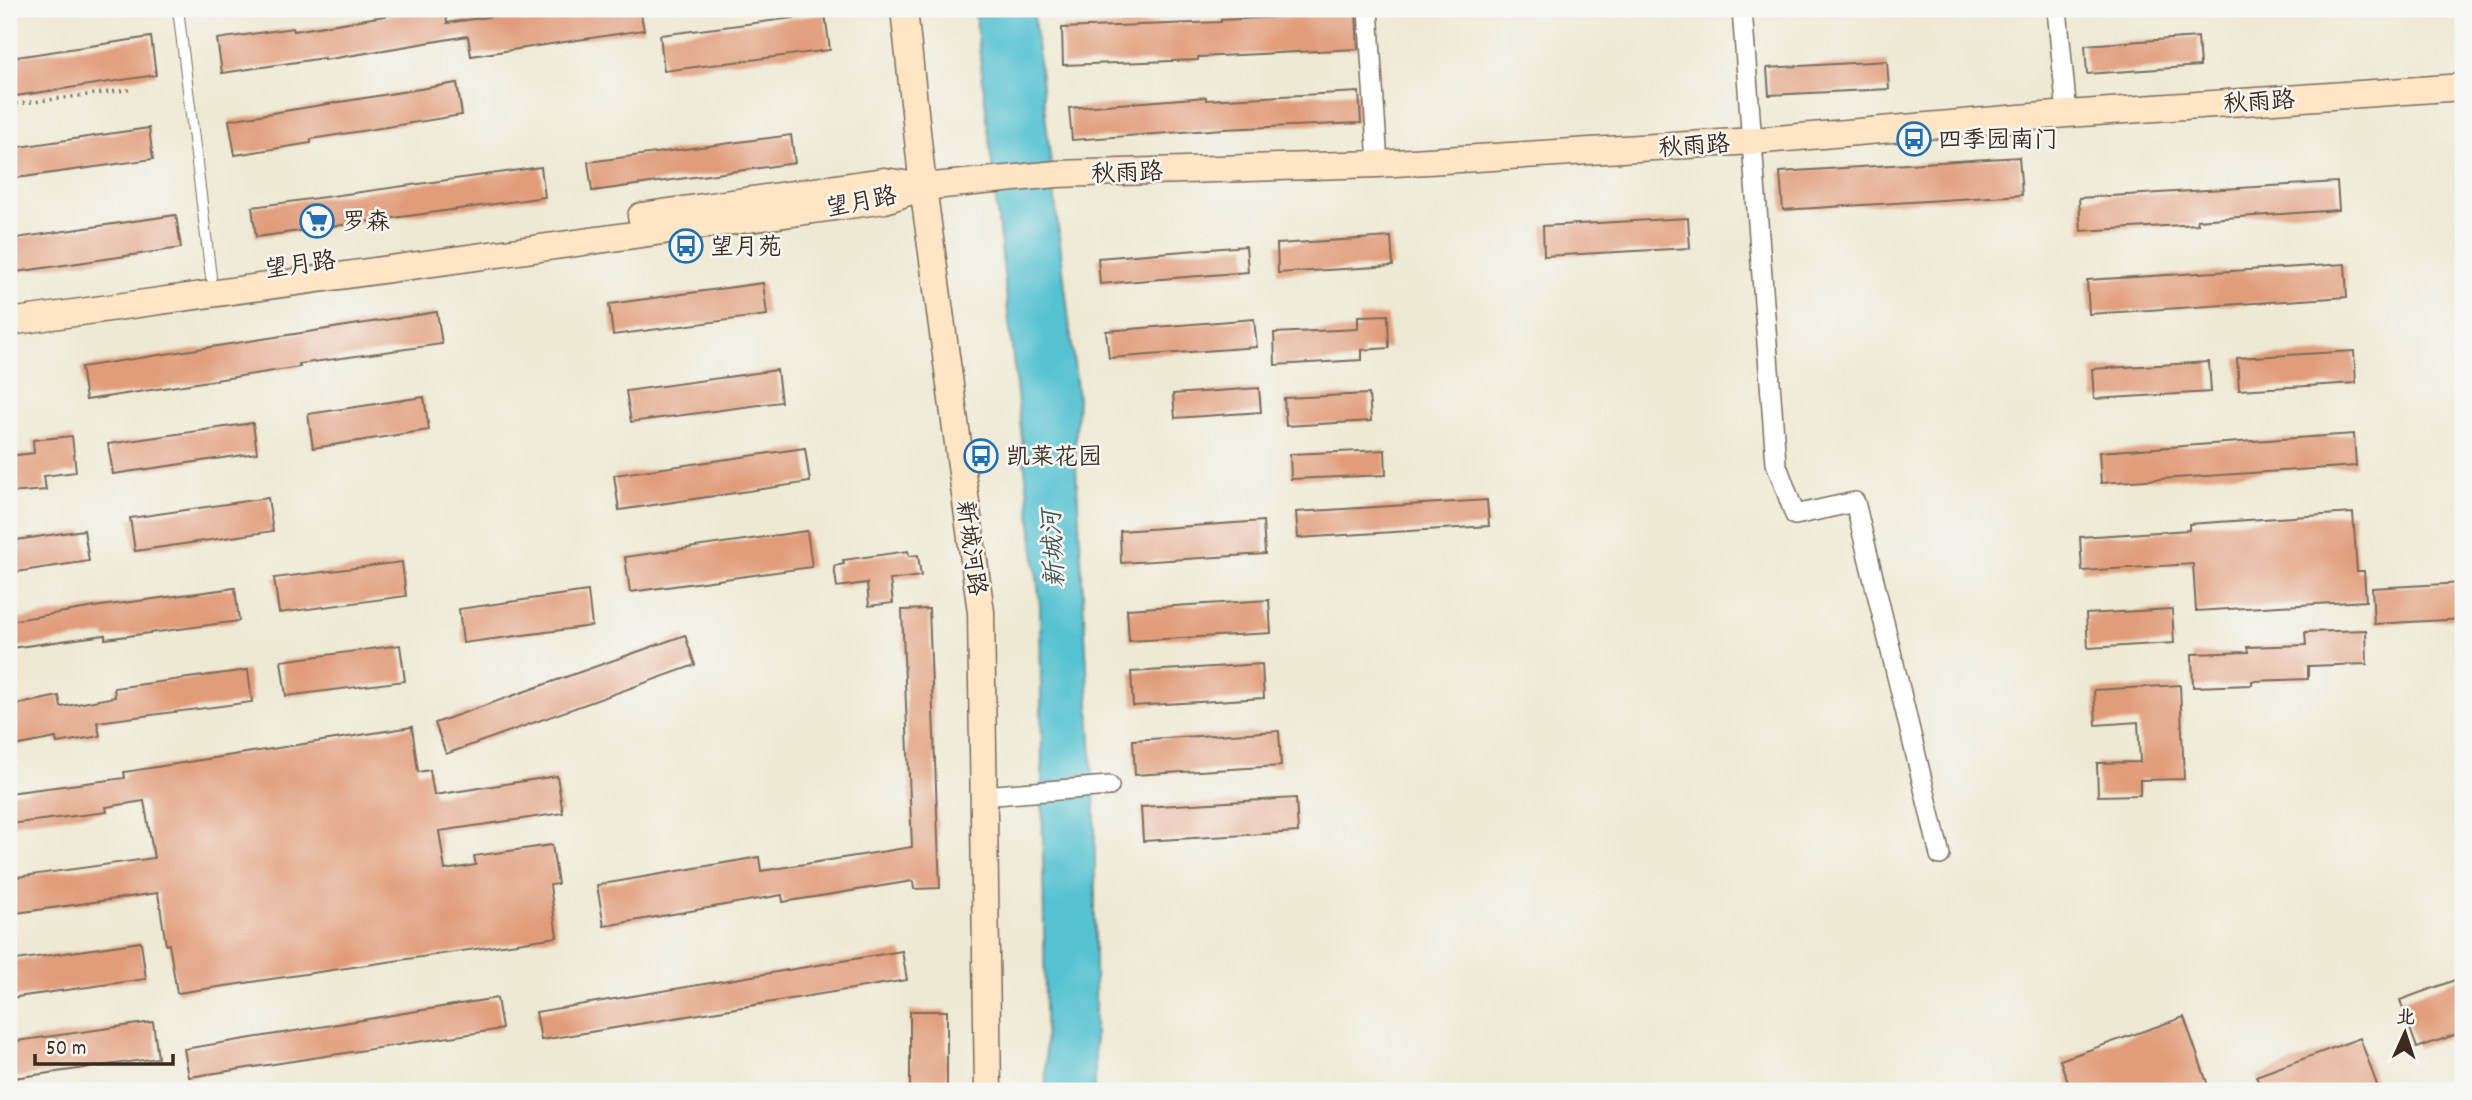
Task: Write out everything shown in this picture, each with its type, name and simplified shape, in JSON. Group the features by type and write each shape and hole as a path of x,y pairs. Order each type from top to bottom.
{"street":[{"name":"新城河路","path":"904,9 923,187 981,612 988,1091"},
{"path":"1368,9 1378,164"},
{"path":"1742,9 1776,463 1795,515 1855,502 1940,855"},
{"path":"2057,9 2067,114"},
{"name":"秋雨路","path":"923,187 1056,174 1378,164 1753,141 2067,114 2463,86"},
{"name":"望月路","path":"9,305 884,181 923,187"},
{"name":"望月路","path":"9,322 885,200 923,187"},
{"path":"983,796 1109,786"}],"lane":[{"path":"178,9 211,277"}],"path":[{"path":"9,106 134,89"}],"water":[{"name":"新城河","path":"975,9 1033,9 1078,399 1075,448 1095,816 1095,1091 1046,1091 1040,605"}],"building":[{"path":"426,9 445,9 447,23 539,9 640,9 644,30 471,56 468,36 324,60 222,73 217,39 293,28 294,31"},
{"path":"1356,13 1358,49 1198,57 1198,60 1063,65 1062,28 1221,22"},
{"path":"825,14 830,50 664,71 660,35"},
{"path":"151,37 156,75 9,97 9,58"},
{"path":"2198,37 2200,66 2087,74 2085,45"},
{"path":"1887,61 1889,89 1769,95 1767,68"},
{"path":"457,83 462,115 311,139 311,143 235,155 229,120"},
{"path":"1359,92 1361,123 1072,140 1069,108 1206,97 1206,100"},
{"path":"149,128 153,159 16,178 12,148"},
{"path":"791,135 795,163 592,191 588,162"},
{"path":"2019,157 2022,195 1783,210 1780,172"},
{"path":"541,167 545,197 256,237 252,207"},
{"path":"2337,182 2339,210 2197,220 2198,224 2081,231 2079,198"},
{"path":"176,215 181,248 9,273 9,239"},
{"path":"1688,218 1690,248 1544,256 1543,226"},
{"path":"1391,237 1393,266 1278,273 1277,244"},
{"path":"1246,246 1248,272 1100,284 1098,258"},
{"path":"2345,264 2347,297 2089,314 2087,280"},
{"path":"763,283 767,315 613,335 609,304"},
{"path":"437,312 442,344 299,364 300,367 86,400 81,367"},
{"path":"1388,315 1389,348 1362,350 1362,360 1275,365 1274,333 1358,329 1358,316"},
{"path":"1254,319 1257,347 1109,358 1106,331"},
{"path":"2354,351 2356,383 2239,390 2237,358"},
{"path":"2209,362 2211,392 2094,399 2092,369"},
{"path":"777,370 781,402 631,422 626,391"},
{"path":"1259,388 1261,412 1175,418 1173,394"},
{"path":"1369,394 1371,421 1286,426 1284,398"},
{"path":"424,397 429,430 313,448 308,414"},
{"path":"253,423 257,453 113,474 108,444"},
{"path":"2354,434 2356,466 2101,483 2099,452"},
{"path":"72,436 76,472 44,476 46,490 9,493 9,456 34,453 33,440"},
{"path":"805,448 810,482 619,510 614,475"},
{"path":"1385,450 1386,475 1291,479 1290,454"},
{"path":"268,498 273,531 135,551 130,518"},
{"path":"1487,500 1489,526 1298,538 1296,512"},
{"path":"2353,513 2357,571 2364,571 2366,601 2196,611 2193,564 2082,571 2080,537 2189,530 2189,524"},
{"path":"1263,521 1265,554 1121,563 1120,531"},
{"path":"84,530 89,561 9,573 9,541"},
{"path":"807,531 812,567 630,592 625,557"},
{"path":"908,551 909,556 918,555 921,576 890,580 893,603 869,606 867,583 837,587 834,566 844,564 843,560"},
{"path":"402,562 406,596 279,613 274,578"},
{"path":"2463,583 2463,619 2374,624 2372,588"},
{"path":"235,588 239,621 105,639 105,635 11,648 9,621"},
{"path":"588,591 592,626 463,643 459,609"},
{"path":"1269,600 1271,633 1129,641 1127,609"},
{"path":"929,609 940,888 914,889 913,881 783,902 782,895 604,926 597,885 759,857 761,871 912,847 902,610"},
{"path":"2172,609 2174,643 2088,648 2086,614"},
{"path":"2366,630 2367,664 2308,666 2308,679 2193,687 2192,654 2248,652 2247,647 2306,645 2305,632"},
{"path":"685,635 695,665 446,754 435,723"},
{"path":"400,645 405,681 286,696 281,661"},
{"path":"1262,664 1264,698 1133,706 1131,672"},
{"path":"248,670 252,702 97,722 100,736 57,743 56,738 9,747 9,706 59,696 61,707 115,697 114,688"},
{"path":"2180,685 2184,779 2140,780 2140,795 2098,796 2097,763 2140,762 2138,722 2096,725 2094,690"},
{"path":"412,727 418,772 430,770 434,795 557,776 563,813 439,831 445,870 476,865 474,856 552,845 558,884 550,885 557,937 177,993 158,893 9,914 9,878 154,858 144,801 106,807 107,812 9,824 9,793 125,778 124,772"},
{"path":"1279,731 1281,766 1135,775 1133,740"},
{"path":"1296,798 1298,832 1143,841 1141,807"},
{"path":"141,942 146,979 9,998 9,961"},
{"path":"902,951 907,980 541,1040 536,1012"},
{"path":"2463,977 2463,1032 2417,1048 2400,1000"},
{"path":"497,998 502,1029 189,1077 184,1049"},
{"path":"910,1011 947,1011 947,1091 910,1091"},
{"path":"2184,1017 2210,1091 2071,1091 2060,1060"},
{"path":"153,1022 158,1058 13,1078 9,1042"},
{"path":"2360,1038 2377,1085 2359,1091 2262,1091 2256,1076"}],"place":[{"name":"四季园南门","path":"1914,139"},
{"name":"罗森","path":"317,221"},
{"name":"望月苑","path":"686,246"},
{"name":"凯莱花园","path":"981,456"}]}
